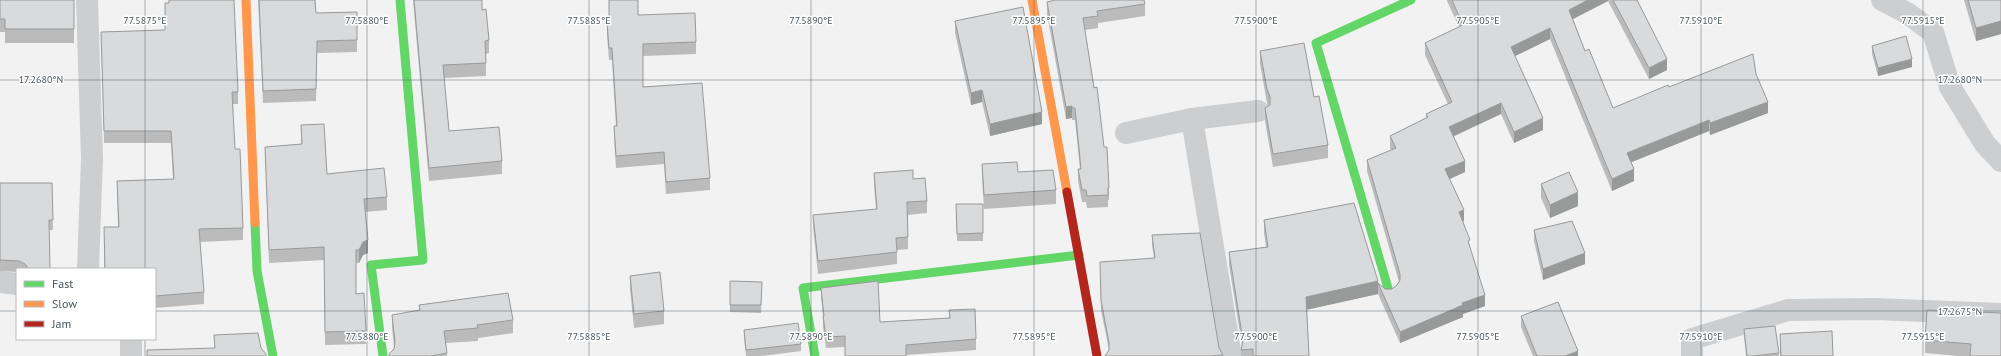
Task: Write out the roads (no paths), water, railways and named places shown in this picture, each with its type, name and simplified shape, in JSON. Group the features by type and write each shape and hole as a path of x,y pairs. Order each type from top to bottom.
{"street":[{"path":"87,0 92,159 88,268"},
{"path":"246,0 257,271 273,356"},
{"path":"383,356 371,265 423,260 400,0"},
{"path":"1032,0 1097,356"},
{"path":"1388,288 1316,43 1411,0"},
{"path":"1882,0 1907,13 1933,32 1950,87 1985,144 2001,161"},
{"path":"1126,133 1192,119 1258,111"},
{"path":"1192,119 1231,356"},
{"path":"815,356 802,288 1079,255"},
{"path":"0,282 16,284"},
{"path":"1692,356 1692,339 1788,310 1874,309 2001,314"},
{"path":"131,340 131,356"}]}
